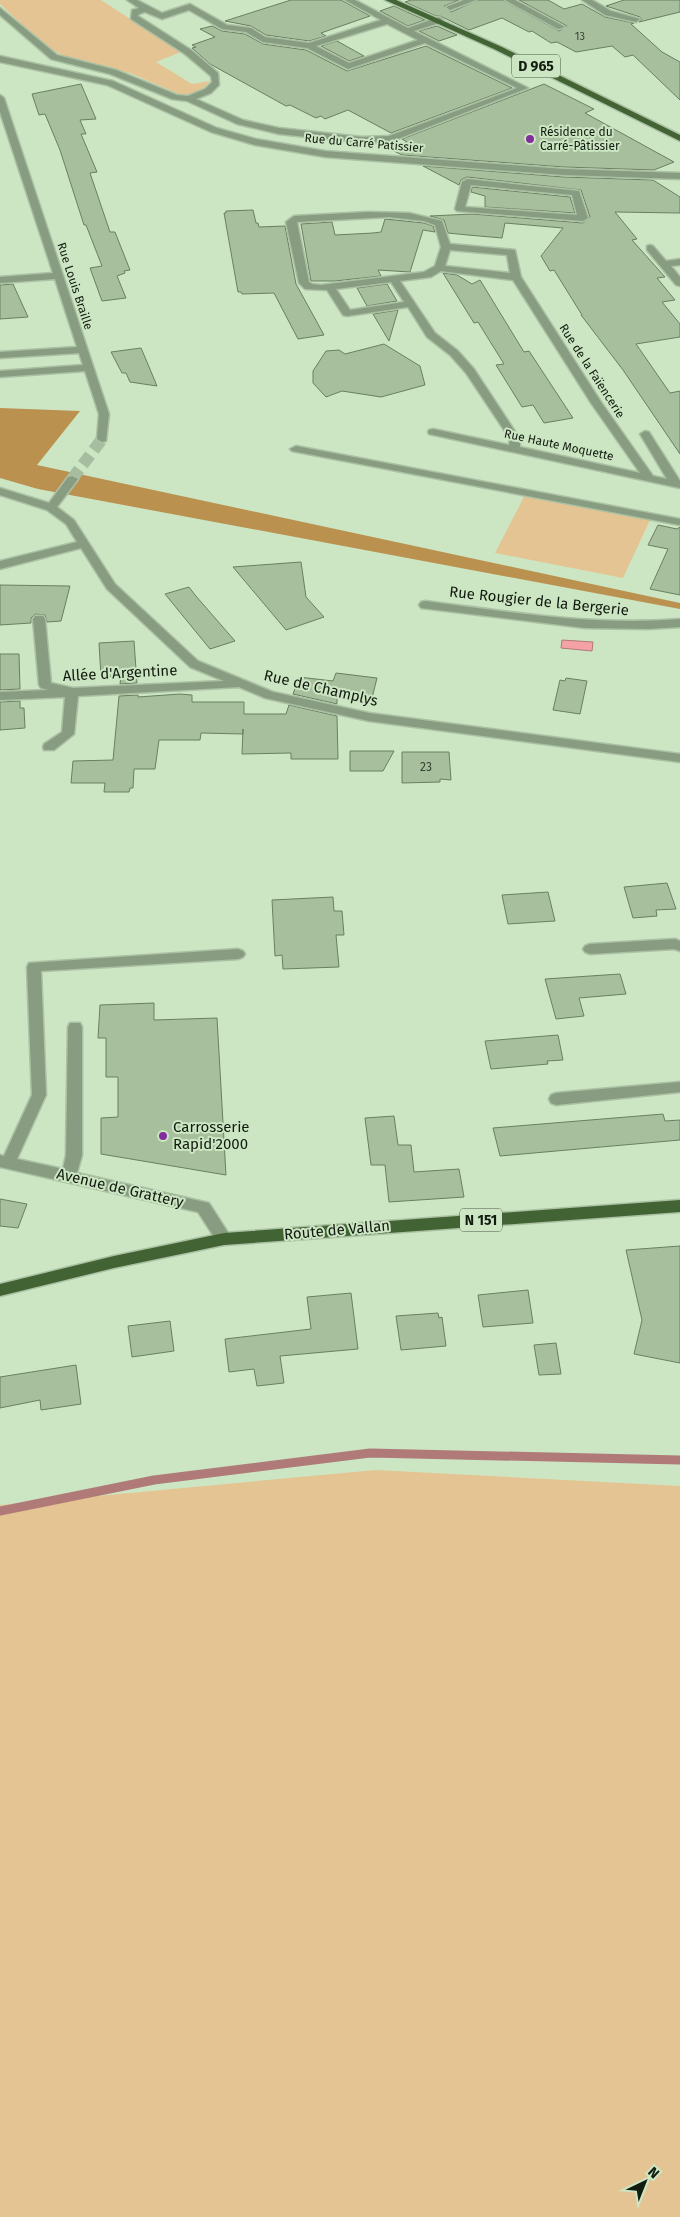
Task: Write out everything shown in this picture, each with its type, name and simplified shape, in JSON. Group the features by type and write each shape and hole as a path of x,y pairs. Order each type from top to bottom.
{"main road":[{"name":"D 965","path":"389,0 506,50 680,138"},
{"name":"Route de Vallan","path":"0,1290 105,1264 224,1239 680,1206"}],"street":[{"path":"131,0 162,16 190,7 225,27 248,30 263,39 309,46 348,66 425,40"},
{"path":"0,11 54,58 113,72 176,98 189,99 240,122 279,131 362,140 390,139 524,88 406,31 350,0"},
{"path":"450,7 472,0"},
{"path":"509,0 561,27"},
{"path":"586,0 608,13 636,19"},
{"path":"146,9 135,12 134,18 188,52 215,75 216,83 208,91 189,99"},
{"path":"406,31 439,20"},
{"path":"309,46 388,21"},
{"name":"Rue du Carré Patissier","path":"0,59 110,83 214,130 255,142 325,154 522,169 680,176"},
{"name":"Rue Louis Braille","path":"0,98 11,142 104,414 102,439"},
{"path":"518,187 522,169"},
{"path":"467,182 518,187 576,193 582,218 460,209 467,182"},
{"path":"439,268 446,247 439,223 431,220 363,215 294,219 291,222 304,282 309,287 330,287 427,275 439,268 516,277"},
{"name":"Rue de la Faïencerie","path":"446,247 512,252 516,277 596,403 649,478"},
{"path":"650,248 680,283"},
{"path":"664,264 680,262"},
{"path":"0,280 58,276"},
{"path":"394,279 432,335 454,352 470,371 515,439 514,449"},
{"path":"330,287 347,314 410,304"},
{"path":"0,355 82,350"},
{"path":"0,374 88,368"},
{"name":"Rue Haute Moquette","path":"433,432 649,478 677,480"},
{"path":"645,434 677,480"},
{"path":"296,449 680,522"},
{"path":"51,508 72,479"},
{"name":"Rue de Champlys","path":"0,491 51,508 70,522 111,586 194,664 269,695 369,717 680,758"},
{"path":"0,565 85,543"},
{"name":"Rue Rougier de la Bergerie","path":"424,605 568,623 644,627 680,623"},
{"path":"38,619 45,685 72,692 68,734 49,747"},
{"name":"Allée d'Argentine","path":"0,696 242,684"},
{"path":"590,949 675,944 680,946"},
{"path":"4,1162 39,1095 34,966 238,954"},
{"path":"69,1176 74,1155 75,1028"},
{"path":"556,1099 680,1087"},
{"name":"Avenue de Grattery","path":"4,1162 203,1207 224,1239"}],"shaded area":[{"path":"0,0 101,0 181,52 156,62 192,84 210,81 202,90 191,95 179,94 130,73 70,59 45,46 0,4"},
{"path":"0,408 80,411 37,465 680,603 680,609 38,489 0,478"},
{"path":"525,495 650,520 623,578 495,553"},
{"path":"562,640 593,642 592,651 561,648"},
{"path":"376,1470 680,1486 680,2217 0,2217 0,1505"}],"building":[{"path":"291,0 341,0 370,16 321,33 326,36 309,41 266,35 251,26 225,21"},
{"path":"411,0 459,0 444,6 451,12 478,0 503,0 559,31 567,26 519,0 548,0 564,9 582,4 605,17 634,23 631,24 662,52 680,62 680,100 633,55 625,57 612,46 576,52 557,42 551,43 532,31 529,32 502,18 469,30 405,2"},
{"path":"624,0 680,0 680,12 639,22 642,19 640,17 606,6"},
{"path":"394,6 425,20 408,26 380,11"},
{"path":"212,26 222,31 245,34 263,44 306,50 347,71 426,46 512,88 391,133 348,110 325,119 321,116 316,118 290,105 286,106 210,64 192,48 196,47 192,45 215,37 200,29"},
{"path":"437,26 457,35 439,41 419,31"},
{"path":"337,41 364,56 349,61 321,46"},
{"path":"81,84 96,119 80,120 86,134 81,134 97,172 90,173 110,232 115,232 130,270 124,271 125,273 117,276 126,298 102,301 90,268 102,266 86,225 84,225 60,150 45,114 39,115 32,94"},
{"path":"544,84 594,109 585,113 674,162 654,170 564,167 402,155 390,149 407,142 402,139"},
{"path":"423,166 564,177 653,180 680,197 680,213 615,212 637,239 632,240 665,277 657,278 675,300 662,302 680,324 680,337 636,344 670,393 680,391 680,454 623,370 581,315 554,270 550,271 541,256 563,228 505,223 502,238 468,235 448,233 444,220 430,216 472,214 583,223 590,217 581,190 467,177 461,180 459,185"},
{"path":"472,187 570,197 575,213 485,207 485,196 471,192"},
{"path":"253,210 259,227 285,226 296,284 324,335 298,339 274,293 242,294 238,292 224,213 226,211"},
{"path":"385,219 424,223 433,226 435,232 423,230 410,272 378,270 381,276 335,281 311,281 301,224 332,222 335,235 373,233 381,232"},
{"path":"443,273 457,275 472,284 480,280 524,352 529,351 573,418 544,423 533,405 522,407 496,365 504,364 478,322 474,323"},
{"path":"13,284 28,317 0,319 0,285"},
{"path":"387,284 397,301 367,306 357,288"},
{"path":"398,310 389,341 373,314"},
{"path":"384,344 420,366 425,385 381,397 342,391 326,397 313,383 313,371 326,351 339,350 345,354"},
{"path":"141,348 157,386 130,382 126,373 122,373 111,352"},
{"path":"658,525 677,529 680,527 680,595 650,589 668,549 648,545"},
{"path":"301,562 306,597 324,617 286,630 233,567"},
{"path":"0,585 70,586 61,621 47,622 45,615 35,614 31,618 31,623 0,625"},
{"path":"189,587 235,641 210,649 165,594"},
{"path":"134,641 137,683 120,684 121,676 101,677 99,643"},
{"path":"0,654 19,654 20,689 0,690"},
{"path":"336,673 377,678 372,698 337,694 337,704 293,694 299,677 333,681"},
{"path":"566,678 587,681 580,714 553,710 560,680 565,681"},
{"path":"138,695 138,697 192,695 192,702 244,702 244,714 286,714 289,705 337,716 338,759 291,759 291,753 242,754 243,734 201,733 200,740 159,740 155,769 134,769 133,788 130,788 129,792 104,792 105,783 71,783 73,761 113,760 119,696"},
{"path":"20,701 20,708 24,708 25,728 0,730 0,702"},
{"path":"350,751 394,751 383,771 350,771"},
{"path":"402,752 449,752 451,780 440,779 440,782 402,783"},
{"path":"667,883 676,909 656,910 657,916 633,918 624,887"},
{"path":"548,892 555,921 508,924 502,895"},
{"path":"333,897 334,911 342,911 344,935 336,935 339,967 283,969 282,955 275,956 272,900"},
{"path":"620,974 626,994 579,998 584,1016 556,1019 545,979"},
{"path":"154,1003 154,1020 217,1018 226,1175 101,1154 101,1118 118,1117 118,1077 106,1077 106,1038 98,1038 100,1005"},
{"path":"558,1035 563,1060 547,1061 548,1064 491,1069 485,1041"},
{"path":"663,1114 665,1121 680,1120 680,1140 500,1156 493,1128"},
{"path":"394,1116 398,1145 411,1145 414,1172 459,1169 464,1197 389,1202 385,1165 371,1165 365,1118"},
{"path":"0,1199 27,1204 18,1228 0,1226"},
{"path":"680,1246 680,1363 634,1354 642,1320 626,1250"},
{"path":"528,1290 533,1323 483,1327 478,1295"},
{"path":"351,1293 358,1349 280,1356 284,1383 257,1386 254,1369 229,1372 225,1339 311,1329 307,1297"},
{"path":"438,1313 439,1318 442,1317 446,1346 401,1350 396,1316"},
{"path":"170,1321 174,1351 132,1357 128,1326"},
{"path":"556,1343 561,1374 539,1375 534,1345"},
{"path":"76,1365 81,1404 41,1410 40,1400 0,1408 0,1377"}],"waterway":[{"path":"0,1511 154,1480 370,1453 680,1460"}],"tunnel":[{"path":"72,479 102,439"}],"place":[{"name":"Résidence du Carré-Pâtissier","path":"530,139"},
{"name":"Carrosserie Rapid'2000","path":"163,1136"}]}
